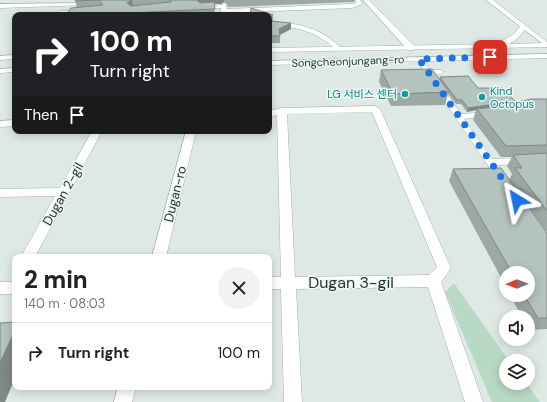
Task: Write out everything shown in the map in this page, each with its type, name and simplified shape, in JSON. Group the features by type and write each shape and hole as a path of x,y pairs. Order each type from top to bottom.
{"street":[{"path":"366,0 411,48"},
{"path":"489,0 547,45"},
{"path":"523,26 541,32"},
{"path":"497,46 514,38 521,32 523,26"},
{"name":"Songcheonjungang-ro","path":"272,50 547,45"},
{"name":"Songcheonjungang-ro","path":"272,63 547,56"},
{"path":"0,58 12,57"},
{"path":"0,71 12,70"},
{"path":"428,72 440,72"},
{"path":"293,402 290,282 276,112 375,108 444,268 433,282 474,402"},
{"path":"0,124 12,124"},
{"name":"Dugan 2-gil","path":"30,254 95,134"},
{"name":"Dugan-ro","path":"160,254 190,134"},
{"path":"0,193 64,192"},
{"name":"Dugan 3-gil","path":"272,283 433,282"},
{"path":"123,402 126,390"}],"lane":[{"path":"224,0 224,11"},
{"path":"193,8 224,11 352,6 360,4 357,0"},
{"path":"0,6 93,4"},
{"path":"76,12 91,11"},
{"path":"272,24 287,23 314,33 332,41 338,49"},
{"path":"419,59 508,188"},
{"path":"458,117 480,116 500,112"},
{"path":"490,162 547,160"}],"green space":[{"path":"454,283 504,354 499,354 499,390 531,390 540,402 492,402 445,292"}],"building":[{"path":"76,0 99,0 75,1"},
{"path":"99,0 131,0 127,3 131,6 171,2 170,0 197,0 200,3 214,2 215,9 150,12 68,12 71,8 103,5"},
{"path":"251,8 264,12 250,12"},
{"path":"272,21 291,23 279,29 280,36 272,36"},
{"path":"432,69 449,92 393,94 381,70"},
{"name":"Kind Octopus","path":"468,76 478,88 502,88 515,101 468,108 462,100 457,100 440,77"},
{"path":"531,99 547,99 547,145 506,146 477,109 501,106"},
{"path":"547,153 547,211 515,168 522,168 513,155"},
{"path":"501,168 547,233 547,318 538,318 535,310 533,310 528,302 535,302 535,266 508,266 453,169"},
{"path":"12,322 12,337 0,363 0,323"}],"place":[{"name":"LG 서비스 센터","path":"405,94"},
{"name":"Kind Octopus","path":"482,97"}],"route":[{"path":"490,57 419,59 517,200"}]}
